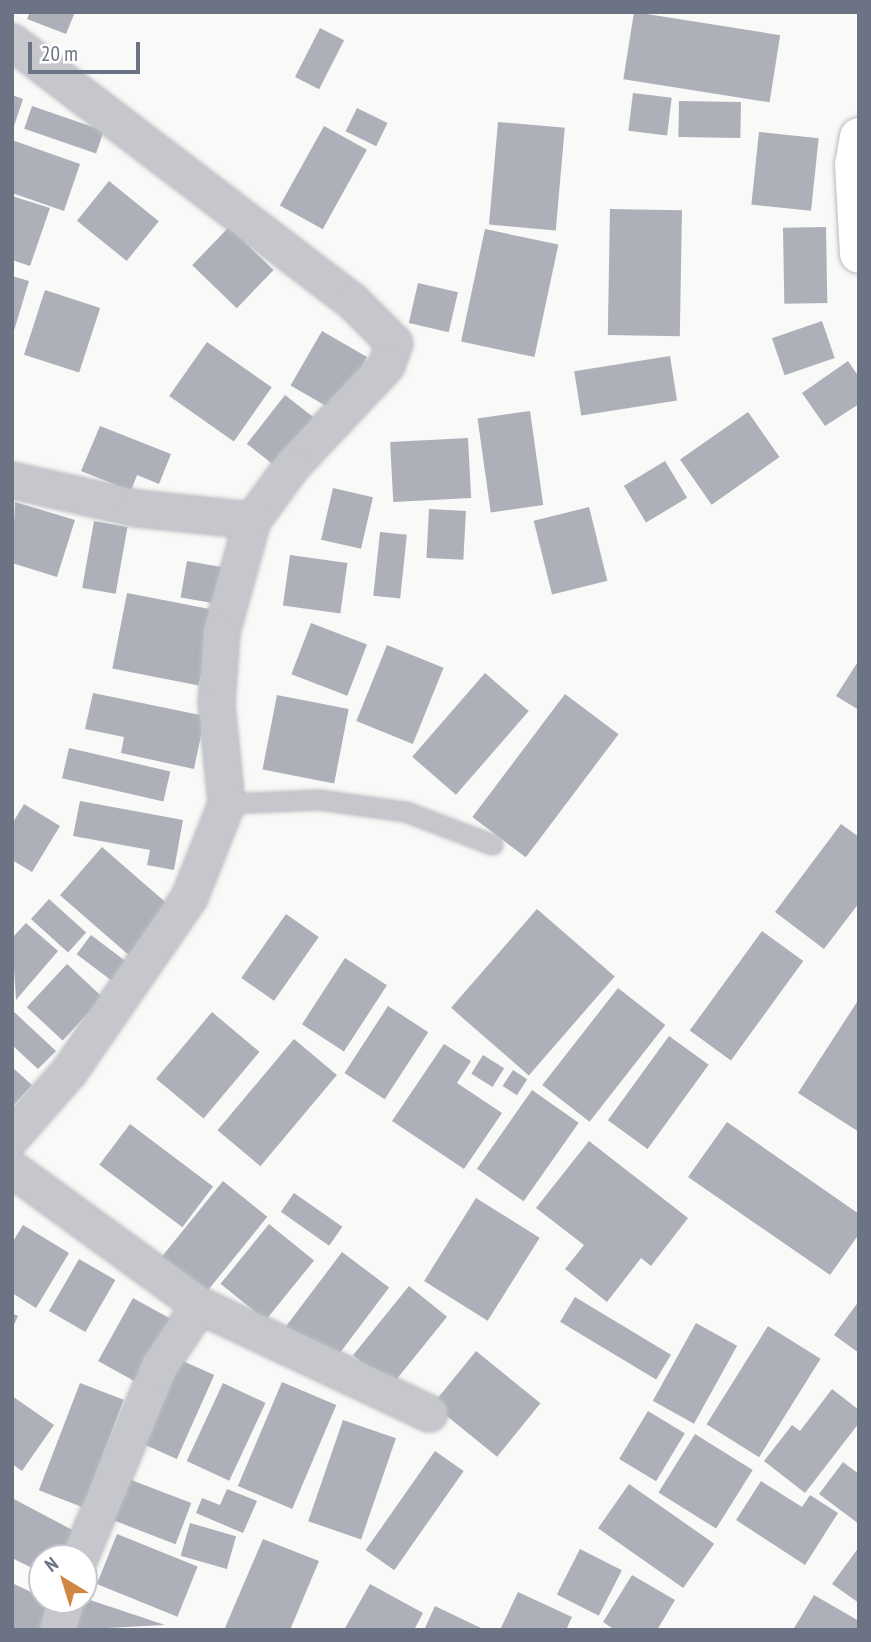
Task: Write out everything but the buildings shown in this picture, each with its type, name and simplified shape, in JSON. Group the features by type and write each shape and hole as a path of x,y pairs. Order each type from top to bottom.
{"main road":[{"path":"859,137 854,164 859,254"}],"street":[{"path":"12,42 341,292 394,343 386,365 292,465 252,520 220,632 216,703 226,804 189,897 69,1071 12,1136"},
{"path":"12,480 136,508 252,520"},
{"path":"12,1169 199,1305 429,1413"},
{"path":"85,1544 159,1366 199,1305"}],"lane":[{"path":"226,804 319,800 406,812 494,845"}]}
